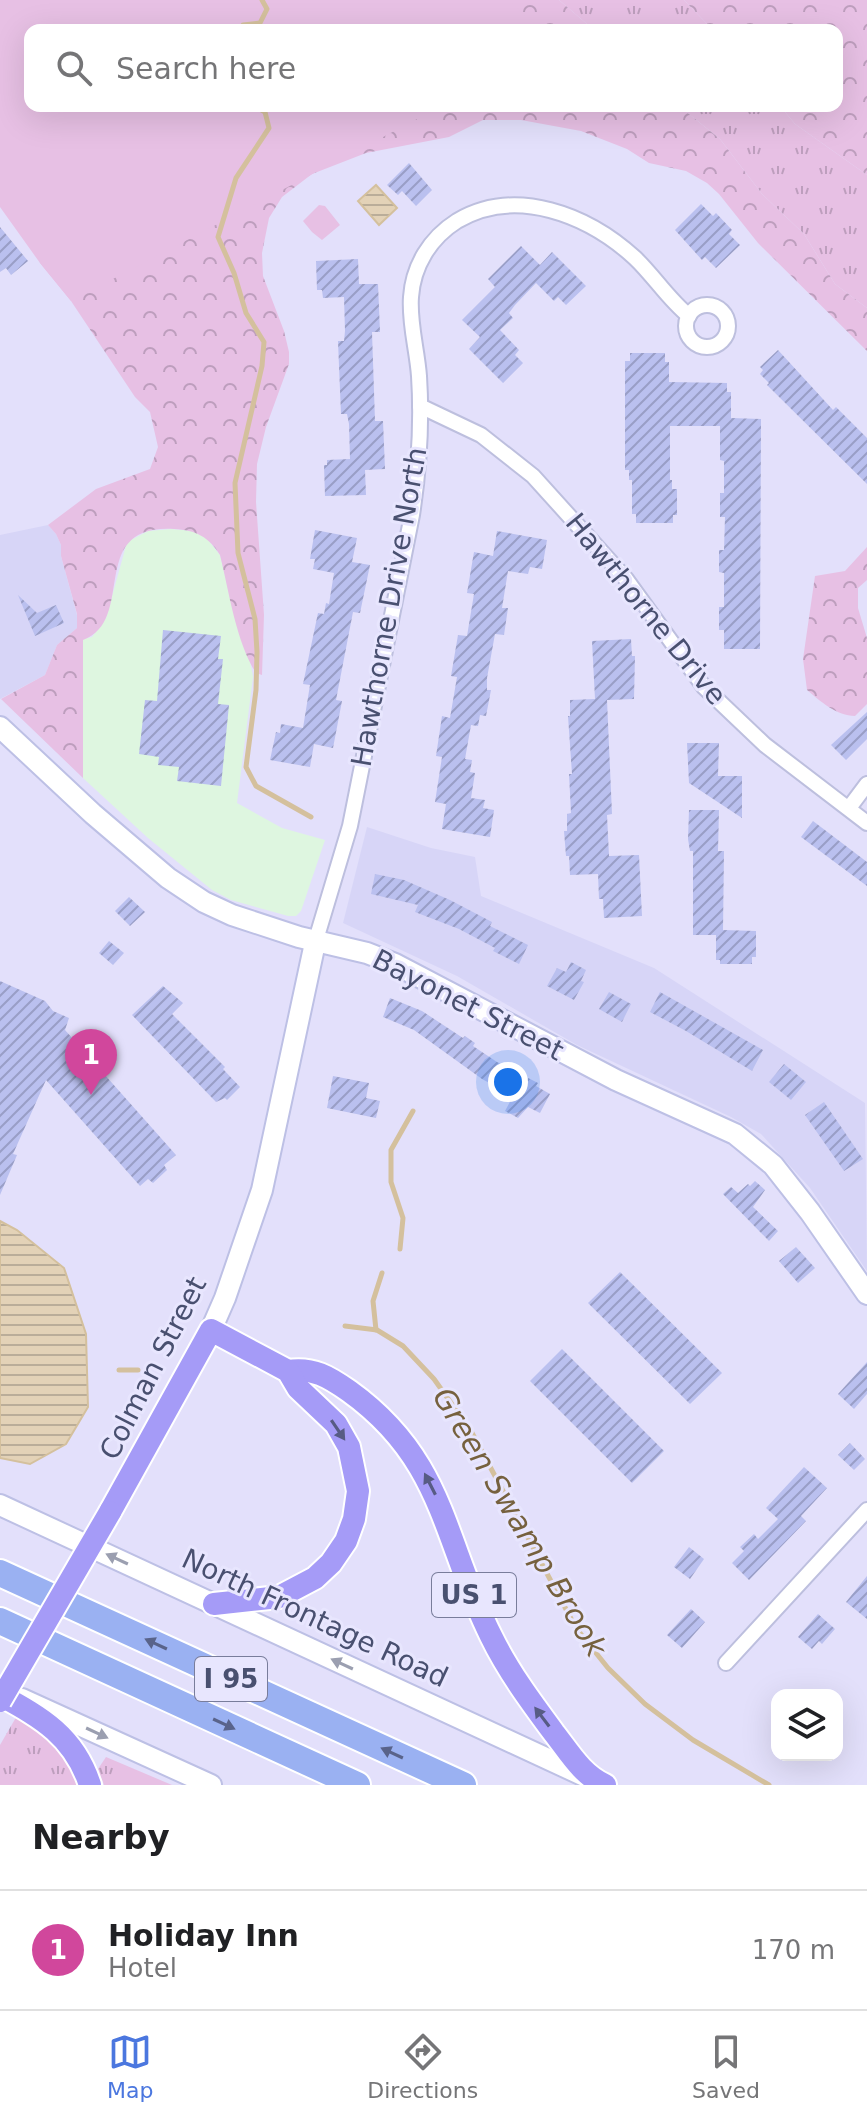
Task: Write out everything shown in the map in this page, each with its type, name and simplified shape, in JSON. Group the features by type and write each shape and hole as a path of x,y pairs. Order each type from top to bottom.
{"highway":[{"name":"I 95","path":"0,1573 463,1785"},
{"name":"I 95","path":"0,1621 357,1785"}],"main road":[{"name":"US 1","path":"211,1330 288,1371 308,1370 322,1374 369,1406 400,1437 432,1487 481,1613 507,1665 540,1715 598,1782"},
{"name":"Colman Street","path":"0,1698 110,1512 211,1330"},
{"path":"214,1604 270,1599 299,1588 331,1563 352,1528 358,1491 349,1447 336,1424 295,1385 288,1371"},
{"path":"0,1698 51,1725 71,1747 90,1785"}],"street":[{"name":"Hawthorne Drive North","path":"315,943 350,826 406,544 417,475 420,406 411,308 416,274 426,251 439,235 459,220 479,211 505,205 547,209 582,223 628,252 689,316"},
{"name":"Hawthorne Drive","path":"420,406 481,435 533,476 626,579 704,687 765,745 867,823"},
{"name":"Bayonet Street","path":"0,727 93,814 168,878 204,902 232,915 315,943 367,953 395,964 616,1080 735,1134 773,1165 867,1294"},
{"path":"849,808 867,784"},
{"name":"Colman Street","path":"211,1330 262,1190 315,943"},
{"name":"North Frontage Road","path":"0,1505 598,1782"},
{"path":"726,1663 867,1510"},
{"path":"0,1689 211,1785"}],"shaded area":[{"path":"376,185 397,208 379,225 358,201"},
{"path":"48,525 61,545 61,556 77,615 77,628 57,645 45,675 0,699 0,535"},
{"path":"148,531 194,531 205,536 220,555 250,661 253,677 237,803 282,828 325,840 301,911 296,916 231,900 212,890 148,838 83,778 83,639 92,637 106,618 127,542"},
{"path":"367,827 431,848 475,857 481,896 654,968 865,1103 867,1271 810,1188 761,1134 577,1045 457,976 343,923"},
{"path":"0,1221 17,1230 64,1268 86,1334 88,1407 66,1444 30,1464 0,1458"}],"green space":[{"path":"0,0 559,0 587,24 24,24 24,112 686,112 720,139 762,194 804,234 835,284 867,308 867,351 758,243 707,183 686,171 649,163 627,149 581,131 521,120 483,120 449,137 366,153 312,174 282,197 269,218 262,253 263,276 284,331 289,364 266,427 257,464 256,502 264,615 262,675 256,673 243,647 216,549 201,536 174,529 147,532 130,541 121,557 108,614 99,629 83,640 83,778 1,699 45,675 57,645 77,628 77,614 61,556 61,545 48,525 96,489 150,469 158,447 150,412 135,397 71,301 40,263"},
{"path":"0,0 509,0 534,24 24,24 24,112 431,112 71,301 0,207"},
{"path":"559,0 684,0 707,24 587,24"},
{"path":"684,0 867,0 867,175 795,124 785,112 843,112 843,24 707,24"},
{"path":"686,112 785,112 795,124 867,175 867,308 835,284 804,234 762,194 720,139"},
{"path":"319,205 325,206 340,225 322,240 303,221"},
{"path":"867,547 867,580 858,588 858,608 867,638 867,704 855,716 835,711 807,690 803,659 815,576 845,571"},
{"path":"18,1714 54,1745 81,1785 0,1785 0,1745"},
{"path":"106,1757 172,1785 104,1785 98,1769"}],"building":[{"path":"409,163 432,190 416,206 402,191 398,195 387,185"},
{"path":"701,204 713,216 716,213 732,230 729,234 740,245 716,268 705,257 702,260 675,230"},
{"path":"0,227 28,261 11,275 6,268 0,272"},
{"path":"521,246 540,265 552,252 586,286 566,305 558,297 554,301 536,283 515,305 509,313 513,318 500,330 519,350 515,355 523,363 503,383 469,349 480,337 462,320 495,287 488,279"},
{"path":"358,259 359,284 378,284 380,332 372,332 375,421 383,421 385,469 365,470 366,495 325,496 324,465 327,465 327,460 350,459 349,424 347,414 341,414 338,341 344,341 344,297 323,298 322,290 317,290 316,261"},
{"path":"778,350 833,410 836,407 867,438 867,484 767,385 769,383 760,374 763,370 760,367"},
{"path":"630,353 665,353 665,362 669,362 669,382 727,383 727,392 731,392 731,418 761,419 760,649 724,649 724,630 719,630 719,607 724,607 724,573 719,572 719,550 724,550 725,517 720,517 724,461 720,460 720,426 670,426 670,480 672,489 677,489 677,515 673,515 673,523 636,523 636,514 632,514 632,480 629,480 629,470 625,470 625,361 630,361"},
{"path":"315,530 357,538 352,562 370,565 360,613 353,612 336,700 342,701 333,748 314,744 310,767 270,760 276,732 280,733 281,724 303,728 310,685 303,684 318,613 324,614 326,603 329,604 334,573 313,569 315,559 310,559"},
{"path":"497,531 547,540 542,569 530,567 528,574 508,571 502,608 508,608 504,635 495,634 487,678 487,690 491,690 486,716 480,715 478,726 471,725 465,759 472,760 470,772 475,773 471,798 485,800 483,808 494,810 490,837 442,829 446,804 435,802 442,757 436,756 442,716 450,718 457,677 451,676 458,635 467,636 474,594 467,593 474,552 493,556"},
{"path":"18,595 37,613 56,605 64,623 35,636"},
{"path":"163,630 221,636 218,659 223,659 218,704 229,705 221,786 177,781 179,767 158,765 159,757 139,754 145,700 157,701"},
{"path":"631,639 632,656 635,656 634,699 607,700 612,814 607,815 609,856 639,855 642,916 604,918 598,874 570,875 569,856 566,856 564,831 567,831 567,814 571,813 569,774 572,774 568,716 570,700 595,699 592,641"},
{"path":"867,712 867,739 846,760 831,745"},
{"path":"687,743 719,743 718,776 742,776 742,818 689,783"},
{"path":"689,810 719,810 718,851 724,851 723,930 756,931 756,957 752,957 752,964 720,964 720,960 716,960 716,935 693,935 693,851 690,851 688,839"},
{"path":"813,821 867,862 867,886 801,837"},
{"path":"375,874 404,880 492,922 490,926 528,945 519,964 459,929 415,912 418,905 371,894"},
{"path":"129,897 145,912 130,926 115,911"},
{"path":"109,941 124,953 113,965 99,953"},
{"path":"571,962 586,970 581,981 584,982 574,1000 547,986 557,968 566,972"},
{"path":"0,981 45,1001 53,1011 69,1018 65,1030 176,1155 164,1165 167,1170 153,1183 148,1179 140,1186 46,1080 13,1154 17,1155 0,1195"},
{"path":"163,986 183,1003 172,1014 225,1067 223,1069 240,1087 227,1100 216,1102 132,1015"},
{"path":"609,992 631,1004 622,1022 599,1009"},
{"path":"660,992 763,1050 752,1071 650,1012"},
{"path":"390,998 422,1011 463,1038 465,1036 475,1043 473,1046 497,1062 538,1083 536,1086 550,1094 540,1113 528,1107 518,1118 505,1111 513,1096 482,1079 414,1030 383,1017"},
{"path":"784,1064 806,1082 791,1100 769,1082"},
{"path":"333,1076 369,1083 366,1098 380,1101 376,1118 327,1108"},
{"path":"824,1102 863,1159 844,1171 805,1115"},
{"path":"755,1181 765,1190 753,1207 778,1231 769,1241 723,1194 731,1187 738,1193"},
{"path":"796,1247 815,1268 798,1283 779,1261"},
{"path":"620,1272 722,1373 690,1404 588,1303"},
{"path":"562,1349 664,1451 632,1483 530,1381"},
{"path":"867,1362 867,1394 854,1409 838,1394"},
{"path":"850,1443 865,1459 854,1470 838,1455"},
{"path":"804,1467 827,1488 801,1516 806,1521 749,1580 732,1563 744,1551 740,1547 754,1534 758,1539 778,1519 766,1508"},
{"path":"689,1547 704,1559 690,1579 674,1567"},
{"path":"867,1576 867,1619 846,1602"},
{"path":"691,1609 705,1622 682,1648 667,1635"},
{"path":"818,1614 835,1629 822,1644 819,1641 812,1649 798,1637"}],"waterway":[{"path":"252,24 260,23 267,9 262,0"},
{"path":"265,112 269,128 236,178 218,237 234,273 246,313 264,342 262,366 235,483 238,553 255,619 257,652 256,690 246,767 256,786 311,817"},
{"path":"400,1249 403,1218 391,1182 391,1150 413,1111"},
{"path":"376,1330 373,1301 382,1273"},
{"name":"Green Swamp Brook","path":"345,1326 377,1330 403,1346 434,1379 471,1431 576,1628 608,1668 645,1704 693,1740 769,1785"},
{"name":"Green Swamp Brook","path":"119,1370 138,1370"}],"place":[{"name":"Holiday Inn","path":"91,1095"}]}
